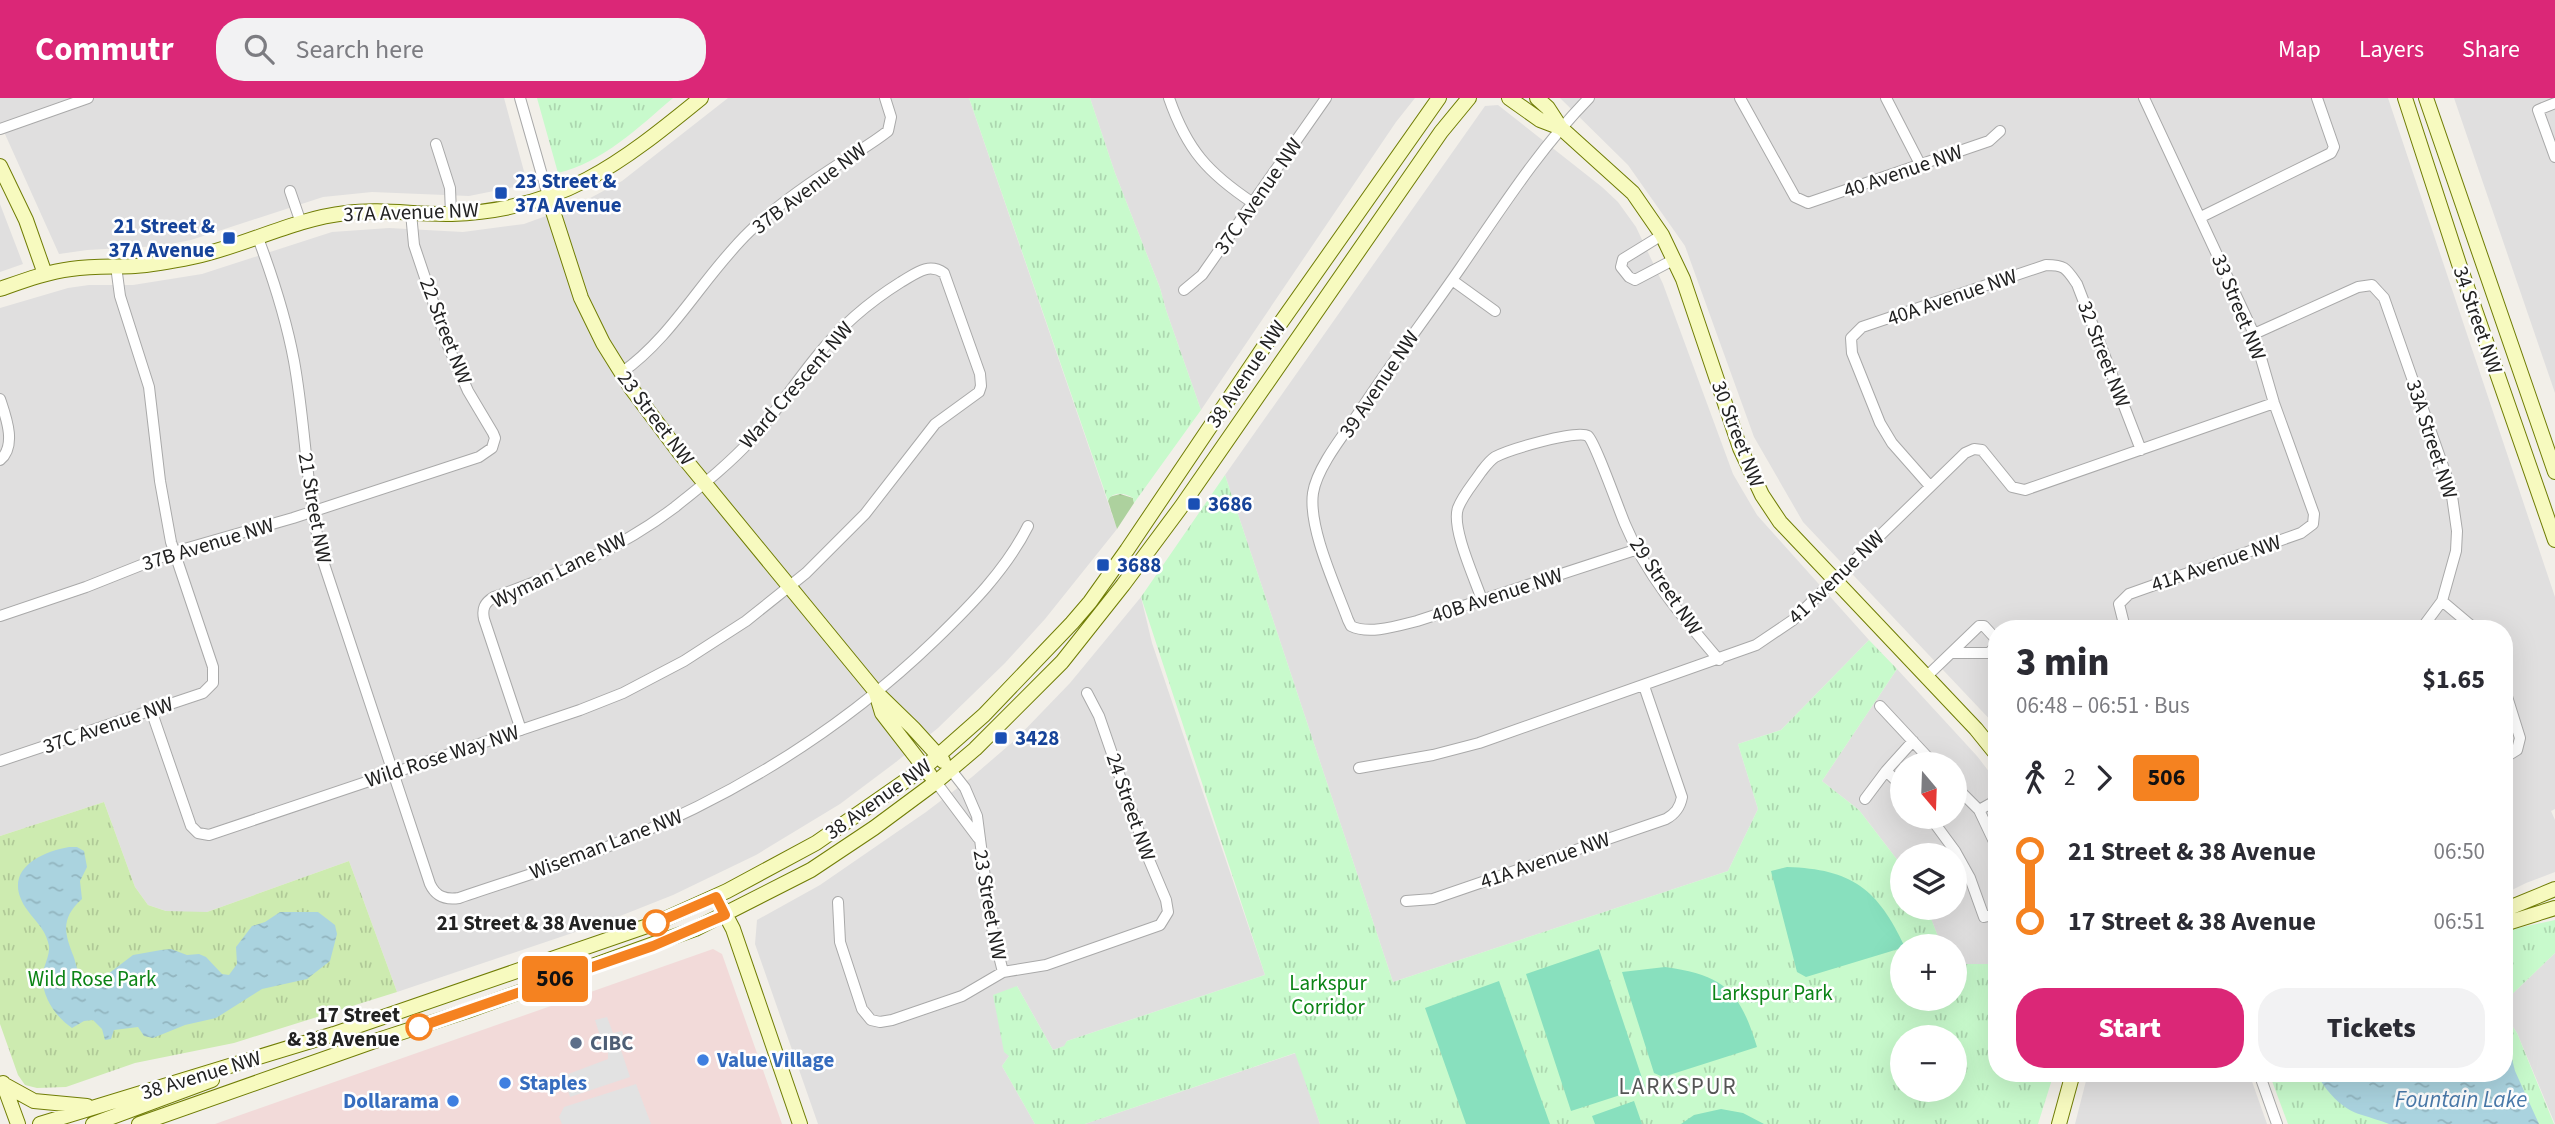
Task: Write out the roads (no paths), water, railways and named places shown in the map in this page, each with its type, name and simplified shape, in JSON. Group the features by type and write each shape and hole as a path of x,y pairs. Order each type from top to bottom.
{"main road":[{"name":"37A Avenue NW","path":"0,289 46,274 81,268 139,266 186,259 331,215 359,211 451,214 514,206 588,180 617,163 701,98"},
{"name":"38 Avenue NW","path":"40,1124 278,1052 656,923 716,897 816,843 924,768 984,715 1072,624 1090,601 1439,98"},
{"name":"38 Avenue NW","path":"139,1124 338,1053 467,1012 648,947 725,915 779,888 837,853 936,782 1011,714 1062,662 1123,585 1181,507 1441,132 1469,98"},
{"name":"30 Street NW","path":"1509,98 1540,120 1561,128"},
{"name":"30 Street NW","path":"1537,98 1548,107 1561,128 1633,193 1662,235 1675,259 1740,449 1780,522 1988,744"},
{"name":"34 Street NW","path":"2405,98 2459,264 2555,540"},
{"name":"34 Street NW","path":"2426,98 2555,472"},
{"path":"0,166 23,212 46,274"},
{"name":"23 Street NW","path":"548,196 581,298 597,332 621,373 656,423 876,692 913,727 951,770"},
{"name":"23 Street NW","path":"876,692 882,713 936,782"},
{"path":"2513,906 2555,888"},
{"path":"716,897 733,929 800,1124"},
{"path":"2513,922 2555,908"},
{"path":"93,1124 229,1074 278,1052"},
{"path":"2,1079 34,1101 92,1107"},
{"path":"2,1079 18,1124"},
{"path":"2059,1124 2071,1082"}],"street":[{"path":"0,129 88,98"},
{"name":"23 Street NW","path":"520,98 548,196"},
{"name":"37B Avenue NW","path":"621,373 661,340 702,284 750,231 803,188 888,131 891,117 885,98"},
{"path":"1169,98 1187,142 1200,159 1216,177 1253,203"},
{"name":"37C Avenue NW","path":"1184,290 1202,275 1326,98"},
{"name":"39 Avenue NW","path":"1354,628 1348,620 1316,529 1313,491 1323,467 1519,183 1561,128 1589,98"},
{"name":"40 Avenue NW","path":"1740,98 1795,198 1802,202 1815,201 1989,141 2000,131"},
{"path":"1886,98 1920,164"},
{"name":"33 Street NW","path":"2145,98 2253,334 2274,403 2314,514 2313,524"},
{"path":"2201,217 2333,150 2334,146 2317,98"},
{"path":"2555,103 2538,110 2555,157"},
{"path":"436,144 450,188 451,214"},
{"path":"290,191 301,223"},
{"name":"22 Street NW","path":"411,213 414,246 445,337 465,384 493,433 494,444"},
{"path":"1662,235 1623,259 1621,267 1635,280 1675,259"},
{"name":"21 Street NW","path":"258,238 283,309 294,362 312,512 323,561 393,772"},
{"name":"40A Avenue NW","path":"1929,485 1892,443 1880,424 1852,354 1851,338 1862,327 2046,265 2057,264"},
{"name":"32 Street NW","path":"2057,264 2067,269 2077,284 2141,450"},
{"path":"116,267 120,296 149,387 160,481 174,552"},
{"name":"Ward Crescent NW","path":"705,483 750,442 823,348 862,310 919,271 933,268 944,273 980,374 981,386 978,392 935,424 865,514 790,587"},
{"path":"1452,281 1495,311"},
{"name":"33A Street NW","path":"2253,334 2348,291 2372,285 2385,298 2451,489 2457,531 2456,551 2442,601"},
{"path":"0,399 7,422 9,447 0,460"},
{"name":"41 Avenue NW","path":"1359,768 1459,749 1745,651 1769,638 1793,620 1929,485 1965,453 1974,449 1982,450 2012,487 2025,490 2274,403"},
{"name":"29 Street NW","path":"1482,600 1456,519 1463,499 1493,458 1569,435 1583,434 1592,440 1597,449 1609,487 1638,549 1665,593 1719,660"},
{"name":"37B Avenue NW","path":"0,616 86,587 174,552 312,512 479,457 486,454 494,444"},
{"name":"Wyman Lane NW","path":"521,730 484,619 485,604 494,597 544,579 601,553 662,516 705,483"},
{"name":"41A Avenue NW","path":"2123,620 2119,604 2129,594 2301,533 2313,524"},
{"name":"Wiseman Lane NW","path":"393,772 433,890 442,898 452,899 621,842 704,804 786,758 876,692 931,644 975,598 1017,549 1028,526"},
{"name":"40B Avenue NW","path":"1354,628 1369,630 1402,625 1638,549"},
{"name":"37C Avenue NW","path":"0,761 202,693 213,683 213,667 174,552"},
{"name":"Wild Rose Way NW","path":"151,710 189,821 194,830 204,835 217,833 601,702 665,672 723,638 790,587"},
{"path":"2428,620 2442,601 2465,620"},
{"path":"1926,677 1953,653"},
{"name":"41A Avenue NW","path":"1406,901 1433,899 1666,819 1679,807 1681,793 1644,686"},
{"name":"24 Street NW","path":"1003,972 1045,965 1151,930 1164,921 1168,912 1099,716 1087,693"},
{"path":"1880,706 1923,752"},
{"path":"2513,716 2520,738 2513,755"},
{"path":"1865,799 1913,741"},
{"name":"23 Street NW","path":"951,770 965,788 975,809 991,924 1003,972"},
{"path":"1886,771 1890,775"},
{"name":"23 Street NW","path":"936,782 978,838"},
{"path":"1967,798 1979,810 1988,829"},
{"path":"1979,810 1988,805"},
{"path":"1940,830 1970,878 1984,917 1988,916"},
{"path":"838,902 838,931 842,952 864,1014 875,1021 885,1022 937,1006 975,989 1003,972"},
{"path":"2262,1082 2277,1124"}],"water":[{"path":"69,847 84,851 87,867 80,881 82,899 70,913 66,932 78,971 90,982 104,977 133,955 171,949 187,955 199,954 206,957 222,974 229,975 237,964 236,947 252,926 265,922 280,912 318,912 335,925 337,934 330,961 307,979 262,989 216,1018 185,1025 153,1038 144,1036 138,1027 114,1030 111,1039 105,1040 102,1029 93,1020 84,1021 72,1028 53,1009 45,994 43,977 49,952 48,942 20,898 18,886 20,876 34,860"},
{"name":"Fountain Lake","path":"2513,1063 2539,1124 2389,1124 2347,1108 2322,1082 2513,1082"}],"place":[{"name":"23 Street & 37A Avenue","path":"501,193"},
{"name":"21 Street & 37A Avenue","path":"229,238"},
{"name":"3686","path":"1194,504"},
{"name":"3688","path":"1103,565"},
{"name":"3428","path":"1001,738"},
{"name":"21 Street & 38 Avenue","path":"656,923"},
{"name":"17 Street & 38 Avenue","path":"419,1027"},
{"name":"CIBC","path":"576,1043"},
{"name":"Value Village","path":"703,1060"},
{"name":"Staples","path":"505,1083"},
{"name":"Dollarama","path":"453,1101"}],"district":[{"name":"LARKSPUR","path":"1678,1086"}],"park label":[{"name":"Wild Rose Park","path":"92,979"},
{"name":"Larkspur Park","path":"1772,993"},
{"name":"Larkspur Corridor","path":"1328,995"}]}
